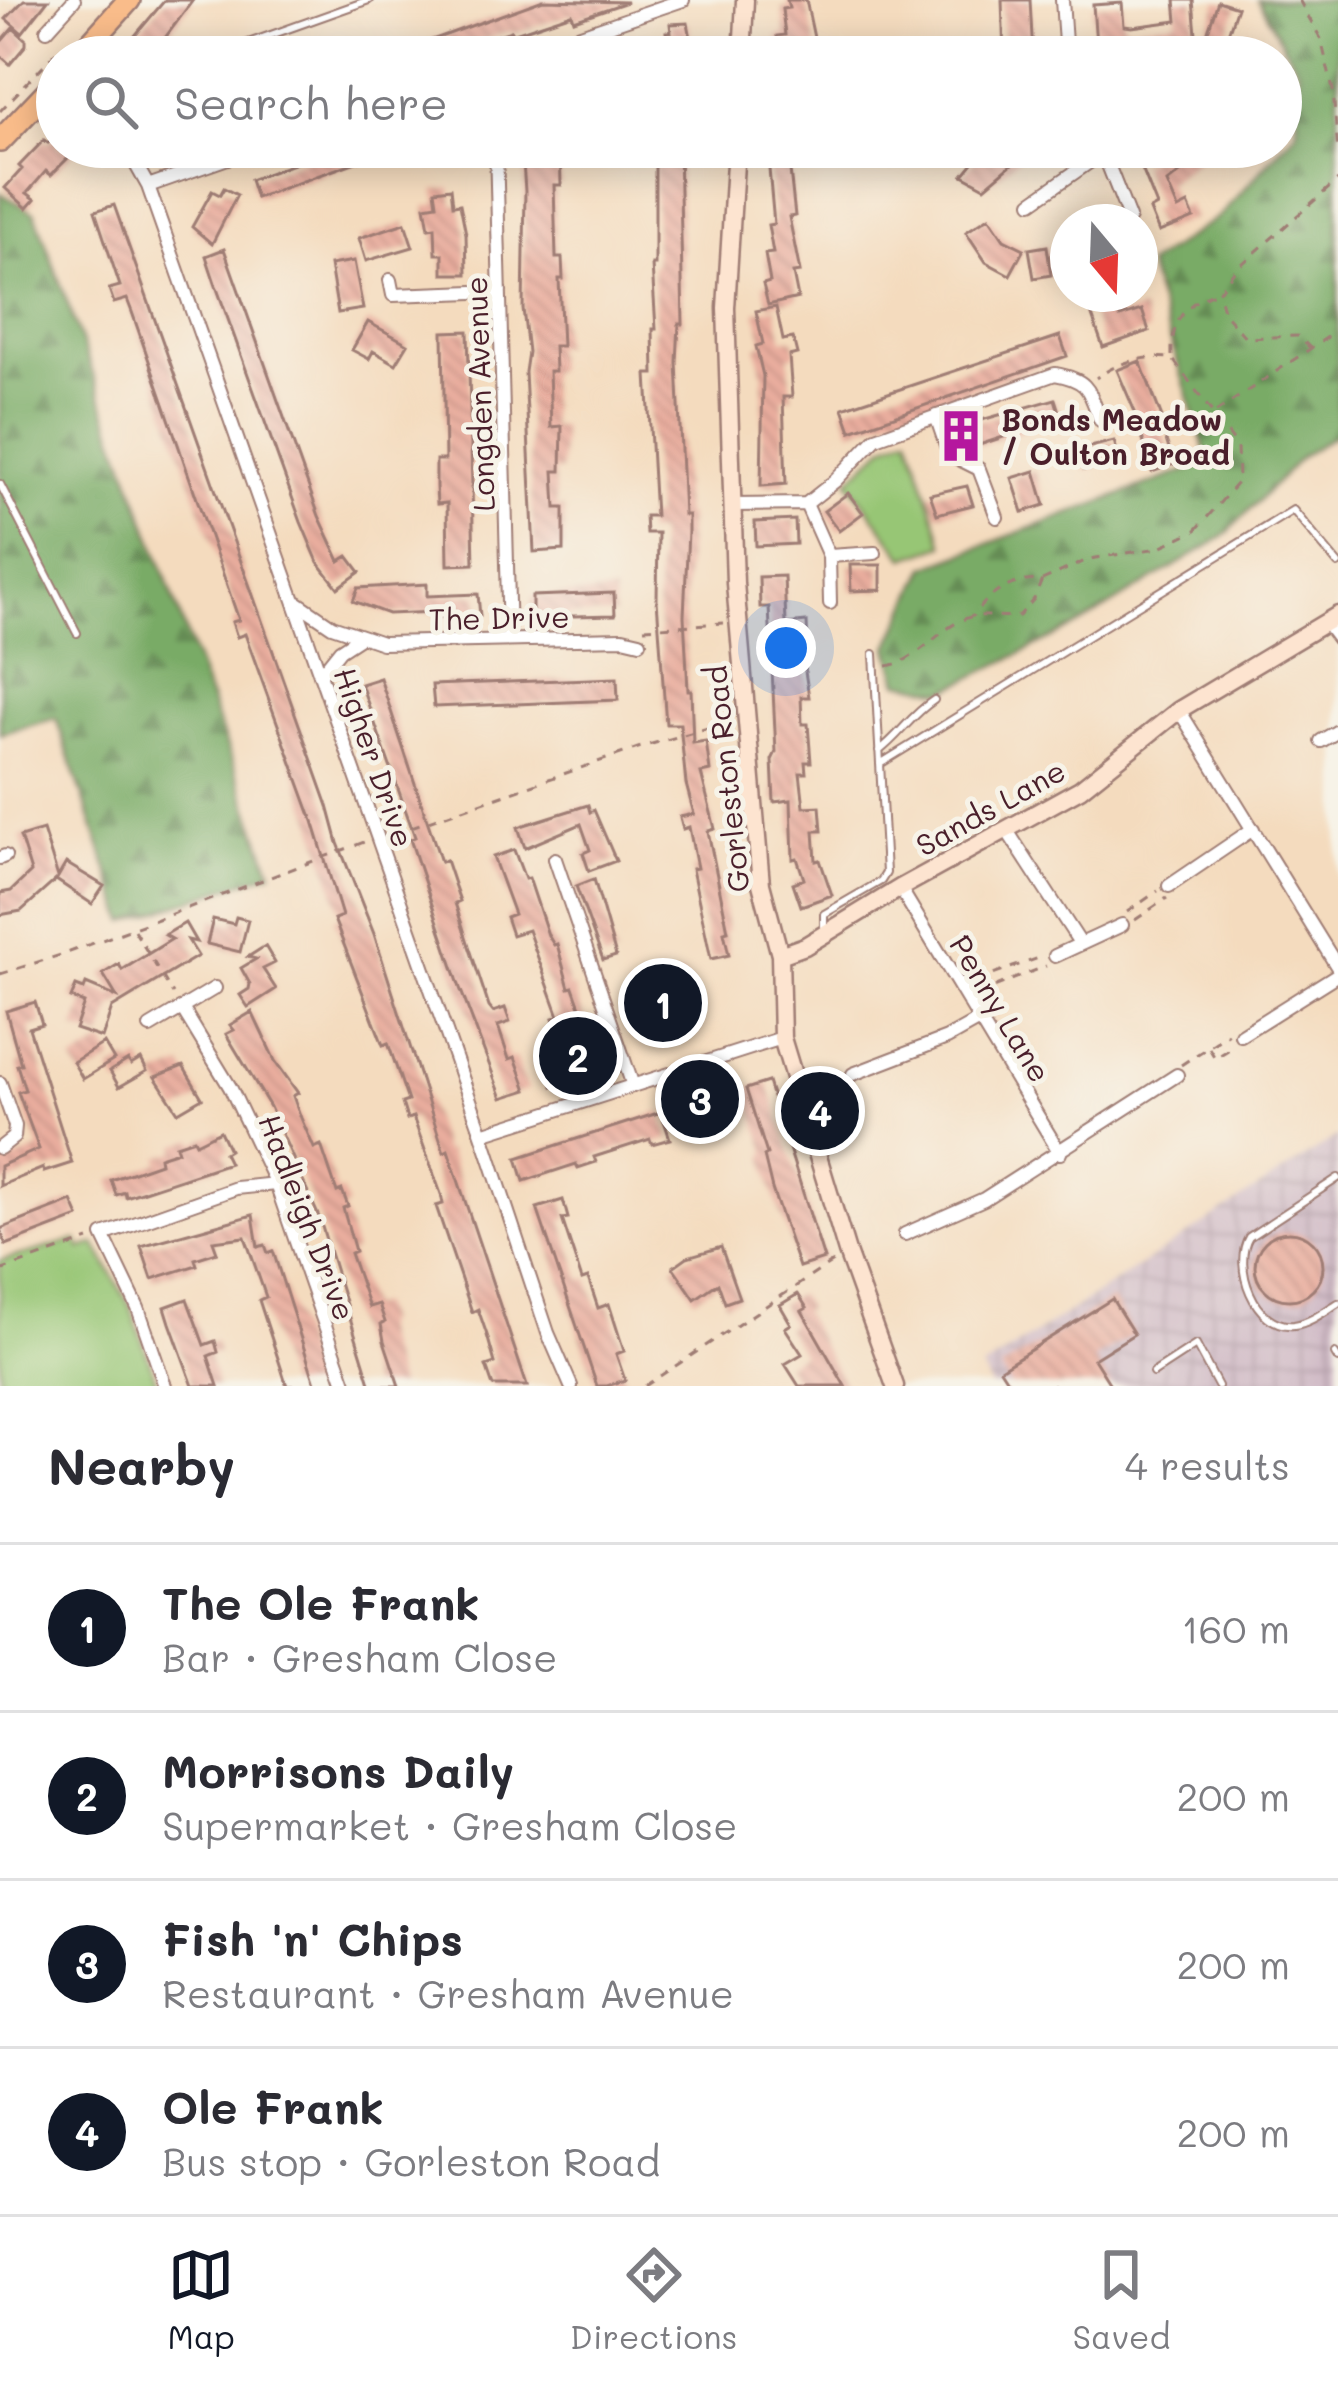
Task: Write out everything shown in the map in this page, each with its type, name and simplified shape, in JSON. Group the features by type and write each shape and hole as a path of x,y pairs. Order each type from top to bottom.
{"highway":[{"path":"88,36 129,0"},
{"path":"0,141 36,105"}],"main road":[{"path":"743,36 746,0"},
{"name":"Gorleston Road","path":"735,168 726,308 738,622 757,851 770,929 780,955 782,1038 847,1252 896,1386"},
{"name":"Sands Lane","path":"780,955 1080,789 1179,710 1332,619"}],"street":[{"path":"47,30 74,0"},
{"path":"568,36 640,7 683,0"},
{"path":"1062,0 1065,36"},
{"name":"Higher Drive","path":"141,168 296,601 548,1334 571,1386"},
{"path":"148,186 199,168"},
{"name":"Longden Avenue","path":"497,168 509,640"},
{"path":"1032,202 1079,168"},
{"path":"1112,168 1124,204"},
{"path":"390,280 393,295 500,291"},
{"path":"733,505 806,504 835,482 876,438 1055,374 1075,377 1085,385 1100,420"},
{"path":"936,416 949,454 979,469 997,517"},
{"path":"806,504 829,556 830,603"},
{"path":"829,556 875,554"},
{"name":"The Drive","path":"296,601 332,626 382,643 623,638 640,642"},
{"path":"1332,619 1338,639"},
{"path":"320,675 340,650 360,637"},
{"path":"1179,710 1338,971 1241,1035"},
{"path":"1321,741 1338,730"},
{"path":"1006,829 1080,943"},
{"path":"1169,886 1253,829"},
{"path":"555,859 633,1086"},
{"name":"Penny Lane","path":"900,888 1060,1153"},
{"path":"1055,956 1122,925"},
{"path":"150,1027 214,988"},
{"name":"Hadleigh Drive","path":"182,1008 230,1087 276,1184 346,1386"},
{"path":"853,1074 947,1038 979,1020"},
{"path":"482,1134 782,1038"},
{"path":"905,1234 984,1199 1177,1075"},
{"path":"0,1083 15,1126 14,1137 0,1148"},
{"path":"88,1240 236,1188 276,1184"},
{"path":"103,1234 138,1308 165,1386"}],"lane":[{"path":"268,36 369,0"},
{"path":"0,484 77,633"},
{"path":"880,764 1292,510 1338,564"},
{"path":"825,934 824,914 886,874 874,654"},
{"path":"879,751 903,723 934,700"},
{"path":"1338,1178 1250,1237 1241,1250 1244,1281 1265,1312 1290,1326 1338,1303"},
{"path":"1153,1373 1196,1346 1218,1386"}],"path":[{"path":"1298,0 1321,39 1334,90 1338,154"},
{"path":"0,111 36,80"},
{"path":"874,668 905,663 1008,584 1042,580 1090,559 1158,548 1196,530 1238,482 1237,446 1172,358 1172,330 1193,300 1218,292 1234,271 1338,180"},
{"path":"1218,292 1224,313 1246,338 1298,335 1311,349"},
{"path":"1214,413 1338,330"},
{"path":"1085,385 1114,365 1149,356 1172,358"},
{"path":"972,616 993,620 1019,616 1042,580"},
{"path":"640,642 644,627 738,622"},
{"path":"1056,768 1062,779"},
{"path":"965,824 969,831"},
{"path":"1122,925 1167,898 1169,886"},
{"path":"1122,925 1128,908 1169,886"},
{"path":"133,929 182,1008"},
{"path":"962,992 994,987 1042,970 1055,956"},
{"path":"980,986 984,977 1034,957 1055,956"},
{"path":"1177,1075 1182,1063 1231,1032 1241,1035 1239,1043 1215,1058 1208,1047"},
{"path":"0,1271 88,1240"},
{"path":"645,1386 847,1252"}],"shaded area":[{"path":"1338,1136 1338,1386 990,1386 982,1369"}],"green space":[{"path":"1258,0 1338,0 1338,433 1302,456 1224,536 1077,626 944,691 899,682 889,647 926,567 1209,462 1158,300 1158,258 1221,215 1263,168 1302,168 1302,36 1278,36"},
{"path":"0,193 35,213 272,872 126,922 56,718 0,734"},
{"path":"909,435 944,545 905,558 848,481 885,446"},
{"path":"77,1240 81,1249 95,1244 131,1308 158,1386 0,1386 0,1261"}],"building":[{"path":"24,0 48,0 22,33 6,19"},
{"path":"165,0 193,0 166,36 135,36"},
{"path":"543,0 627,2 512,34 443,36"},
{"path":"787,0 806,0 814,36 777,36 785,35 782,9 789,8"},
{"path":"1002,0 1030,0 1032,36 1003,36"},
{"path":"1175,0 1193,0 1196,36 1095,36 1093,5 1122,3 1124,26 1177,21"},
{"path":"1218,1 1237,7 1227,36 1212,36 1208,31"},
{"path":"688,23 691,36 666,36 670,24"},
{"path":"13,28 26,45 10,64 0,55 0,43"},
{"path":"36,148 36,168 58,168 51,175 46,171 27,193 35,199 27,208 5,188 22,169 19,166"},
{"path":"282,168 339,168 256,198 250,180"},
{"path":"523,168 561,168 561,185 554,185 556,258 562,258 562,346 554,346 555,371 549,371 551,427 562,426 561,471 554,471 556,508 564,508 564,550 534,552 523,309"},
{"path":"655,168 679,168 683,324 679,324 677,362 684,515 688,515 684,616 688,690 693,743 706,741 710,771 701,773 715,829 708,831 729,955 711,959 692,869 697,868 689,827 683,829 680,817 694,814 680,724 666,724 657,600 658,533 646,533 645,516 655,516 647,374 654,374"},
{"path":"769,168 790,168 795,216 789,217 800,272 793,273 798,298 768,305 763,284 770,282 765,254 773,253 768,225 774,224"},
{"path":"969,168 1007,168 985,187 963,175"},
{"path":"1142,168 1187,168 1167,183 1178,209 1188,204 1194,218 1159,232 1158,204"},
{"path":"224,188 237,195 212,244 192,227 212,191 220,195"},
{"path":"451,188 466,234 467,274 443,274 435,227 429,228 425,206 437,204 435,190"},
{"path":"114,205 374,934 527,1386 493,1386 486,1366 495,1363 487,1335 478,1309 472,1312 436,1206 443,1204 441,1194 413,1117 407,1119 402,1103 408,1101 388,1043 383,1045 334,919 342,916 313,821 245,634 237,637 232,622 239,620 132,312 127,299 114,303 109,289 120,286 95,211"},
{"path":"989,217 1004,239 1024,249 1010,275 986,262 966,232"},
{"path":"405,223 413,247 366,261 359,238"},
{"path":"1047,246 1050,275 1034,278 1029,249"},
{"path":"224,249 319,516 340,561 348,556 360,572 338,588 318,562 301,522 215,283 206,256"},
{"path":"354,261 363,309 338,313 330,265"},
{"path":"776,307 783,340 793,338 797,354 789,356 792,397 783,397 786,484 761,486 763,376 756,346 763,344 756,311"},
{"path":"1091,312 1118,312 1120,317 1143,312 1149,331 1103,347"},
{"path":"368,322 408,344 396,364 373,351 369,359 352,350"},
{"path":"468,331 474,564 448,565 447,503 437,504 436,487 436,460 445,460 443,332"},
{"path":"1060,336 1067,356 851,431 843,408"},
{"path":"1140,361 1174,464 1152,472 1117,370"},
{"path":"1055,399 1061,418 976,446 973,438 958,444 953,432 968,424"},
{"path":"1114,441 1120,461 1084,470 1078,450"},
{"path":"1035,471 1045,505 1023,512 1012,478"},
{"path":"967,486 973,505 937,514 930,494"},
{"path":"848,493 863,513 839,531 824,511"},
{"path":"795,520 796,544 756,546 755,522"},
{"path":"850,565 881,565 881,590 851,591"},
{"path":"784,576 786,624 807,622 808,646 801,646 809,697 801,697 811,762 805,762 806,773 800,773 804,807 820,806 822,831 814,831 816,861 820,860 832,895 801,906 793,883 804,879 797,858 793,859 791,800 774,802 769,607 760,607 759,577"},
{"path":"427,584 427,596 478,594 480,616 388,614 353,601 358,588"},
{"path":"614,593 615,615 532,617 532,596"},
{"path":"380,678 441,862 446,860 460,901 455,903 489,1007 493,1012 505,1008 510,1022 498,1026 509,1059 515,1057 527,1090 502,1098 460,988 410,839 415,837 361,684"},
{"path":"617,678 618,700 434,707 432,685"},
{"path":"588,805 616,861 589,871 583,853 590,850 581,824 525,848 518,827"},
{"path":"43,830 58,877 66,863 104,886 92,904 56,880 21,911 0,915 0,893 11,891 31,872 20,837"},
{"path":"514,850 606,1067 553,1086 540,1048 561,1042 553,1018 559,1016 528,930 512,935 506,917 514,914 493,857"},
{"path":"594,879 616,956 603,960 576,886"},
{"path":"236,917 248,920 240,952 207,944 213,919 234,924"},
{"path":"185,923 198,956 112,1008 102,1038 75,1029 84,1003 71,998 76,986 84,989 86,984 117,997 103,974 119,964 122,970 172,939 165,935"},
{"path":"265,946 275,963 263,969 276,989 248,1007 240,995 250,984 241,968"},
{"path":"684,974 694,1034 652,1038 647,1009 639,1010 637,997 652,994 649,980"},
{"path":"35,1002 42,1024 29,1028 72,1163 44,1172 43,1168 0,1186 0,1166 39,1149 18,1092 25,1090 6,1011"},
{"path":"252,1012 275,1061 298,1093 293,1096 314,1148 321,1145 337,1192 342,1190 355,1251 350,1253 369,1307 379,1304 384,1341 399,1386 371,1386 319,1217 270,1107 226,1034 234,1030 230,1025"},
{"path":"104,1043 114,1060 83,1079 73,1062"},
{"path":"141,1059 147,1071 119,1087 110,1071 128,1060 131,1065"},
{"path":"183,1066 202,1098 178,1112 155,1077"},
{"path":"768,1082 824,1259 799,1267 772,1189 767,1154 746,1089"},
{"path":"661,1112 670,1139 652,1144 650,1139 594,1157 596,1162 578,1168 576,1164 524,1181 517,1158"},
{"path":"220,1131 229,1163 126,1197 125,1192 116,1195 111,1180 160,1163 159,1157 178,1151 176,1145 194,1139 196,1143"},
{"path":"563,1200 568,1218 562,1219 582,1280 588,1278 598,1308 609,1304 624,1351 616,1354 625,1380 607,1386 597,1386 537,1208"},
{"path":"72,1201 79,1217 6,1245 0,1229"},
{"path":"253,1215 258,1247 265,1245 268,1253 273,1251 316,1386 287,1386 259,1300 266,1297 245,1237 213,1241 217,1252 195,1259 197,1265 152,1279 141,1246"},
{"path":"1289,1232 1313,1242 1323,1266 1313,1290 1289,1300 1265,1290 1255,1266 1265,1242"},
{"path":"721,1247 739,1298 725,1303 718,1283 695,1299 673,1267 687,1257"},
{"path":"798,1294 807,1308 802,1311 845,1386 799,1386 785,1364 802,1354 785,1328 791,1324 780,1305"},
{"path":"187,1299 204,1345 215,1341 218,1352 208,1356 218,1386 193,1386 170,1323 165,1307"},
{"path":"1112,1299 1134,1334 1094,1359 1111,1386 1011,1386 1000,1369"}],"place":[{"name":"Bonds Meadow / Oulton Broad","path":"961,436"},
{"name":"The Ole Frank","path":"663,1003"},
{"name":"Morrisons Daily","path":"578,1056"},
{"name":"Fish 'n' Chips","path":"700,1099"},
{"name":"Ole Frank","path":"820,1111"}]}
